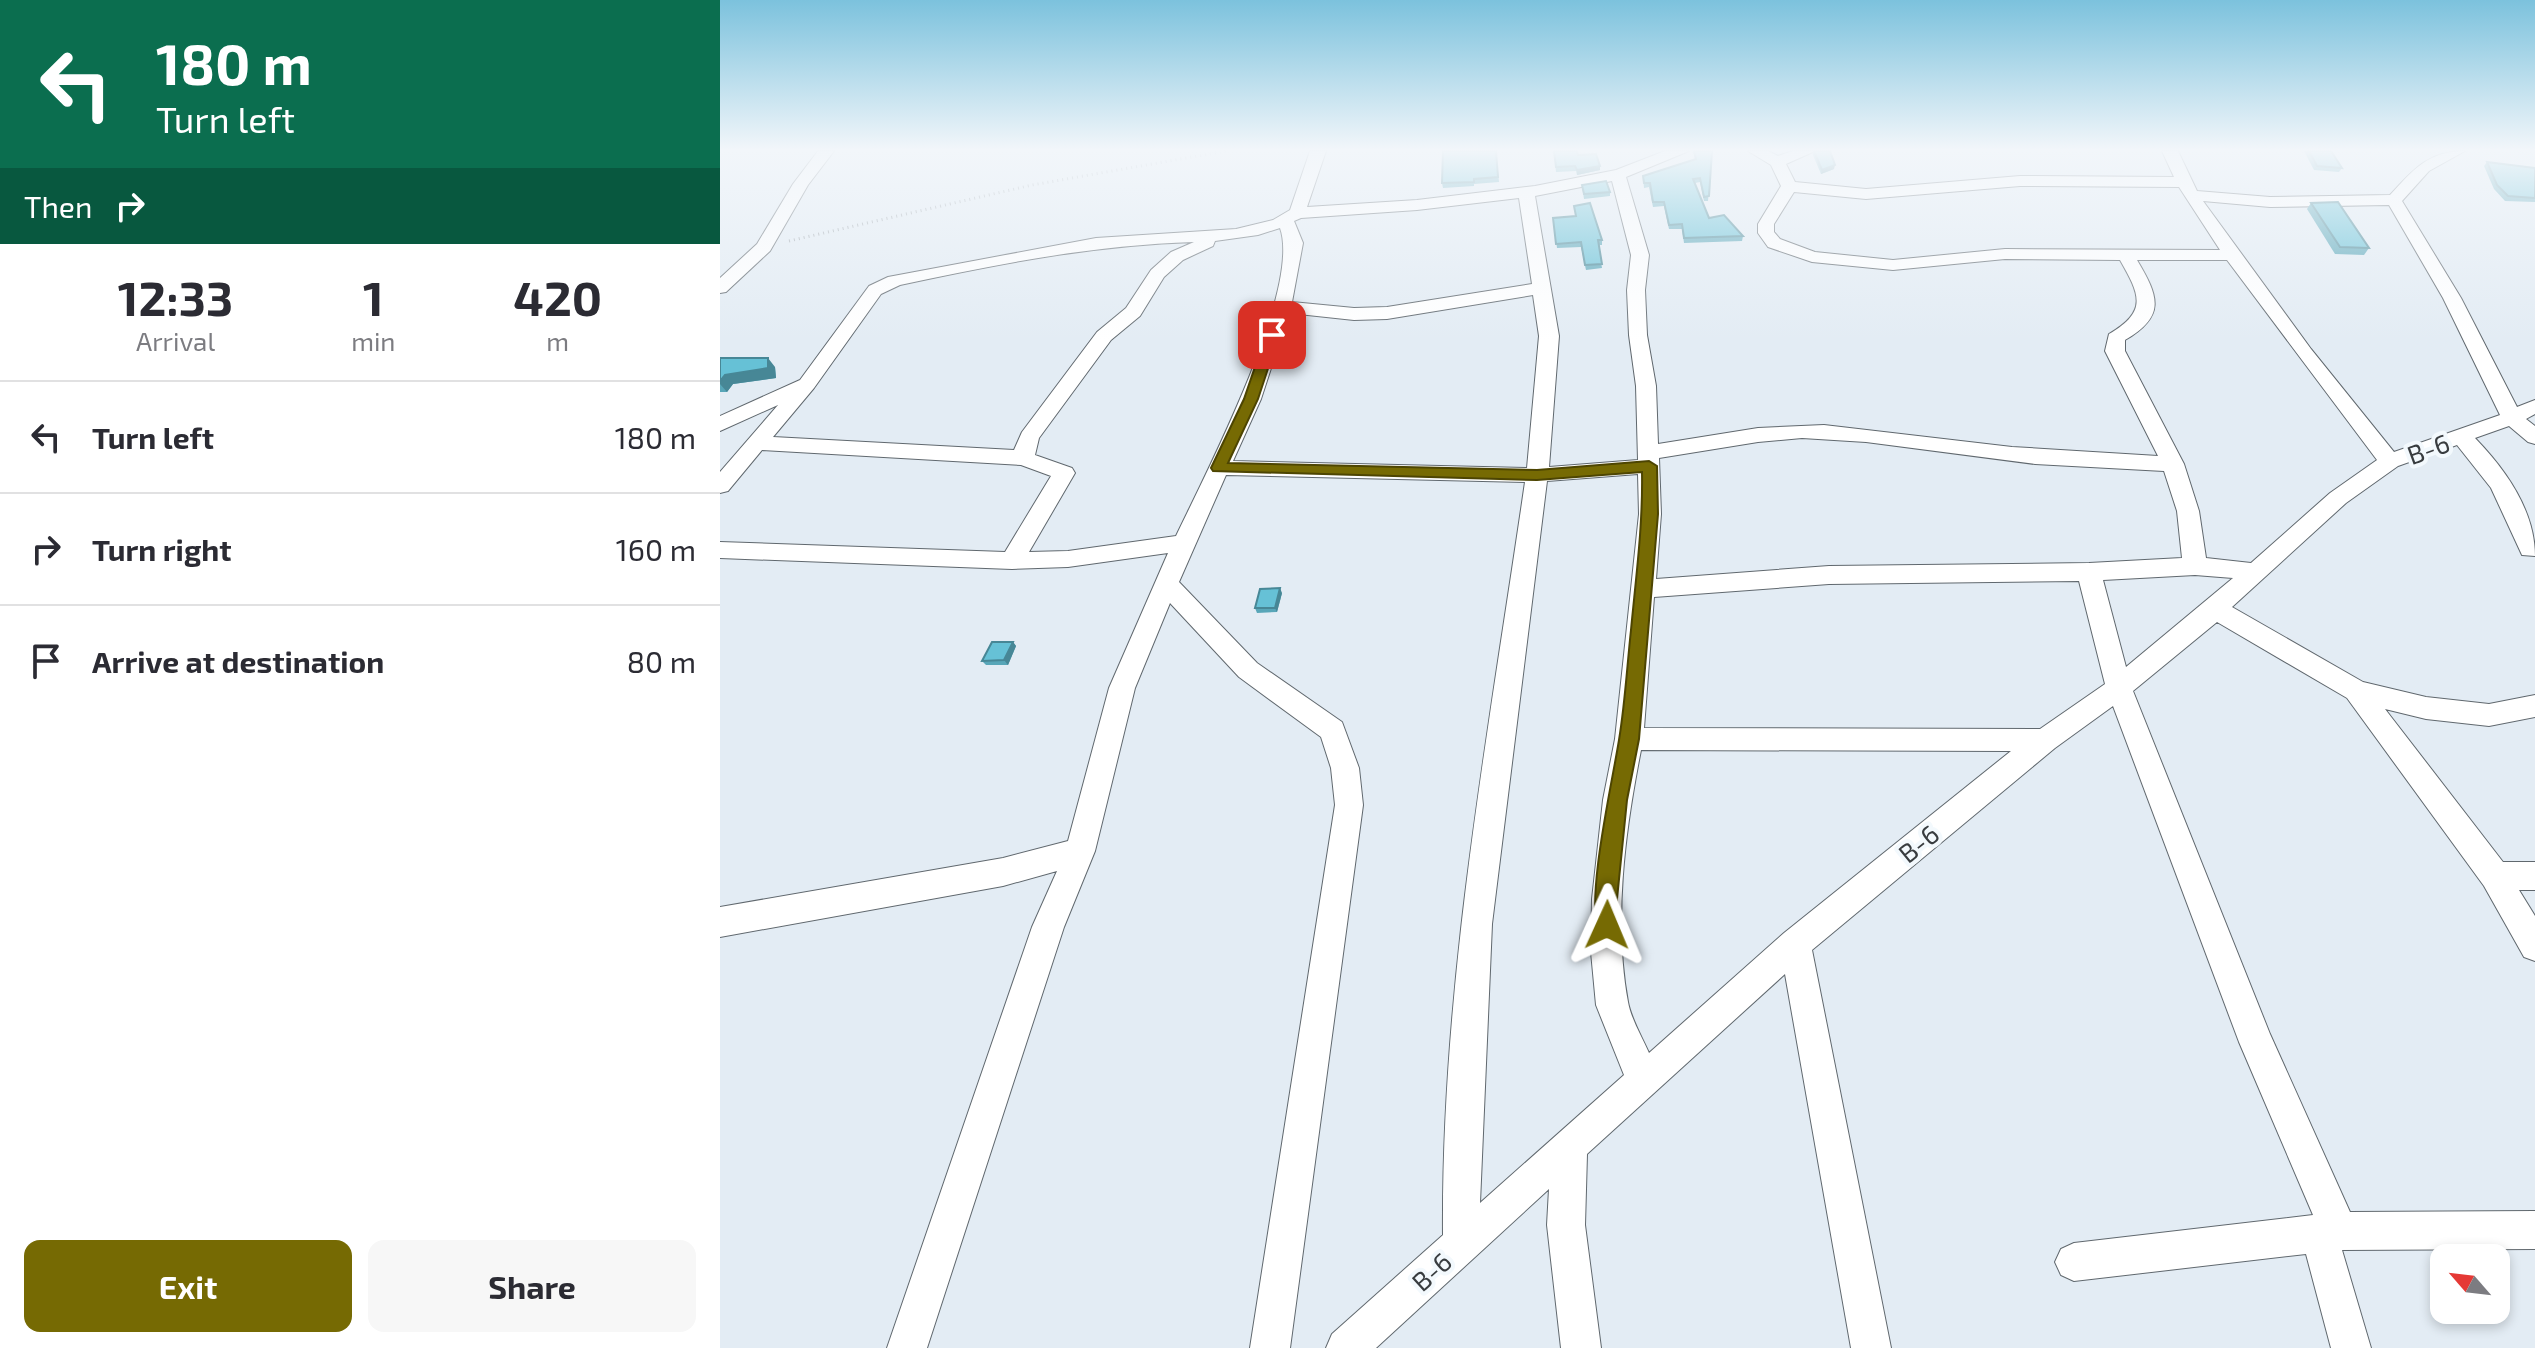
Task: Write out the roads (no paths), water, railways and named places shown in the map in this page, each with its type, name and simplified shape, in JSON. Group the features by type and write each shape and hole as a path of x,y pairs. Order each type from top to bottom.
{"street":[{"path":"720,288 764,247 783,214"},
{"path":"907,1348 1048,927 1080,851 1122,688 1166,583 1251,399 1282,307 1294,243 1293,214"},
{"path":"1023,458 1029,437 1050,406 1104,336 1133,312 1157,274 1177,256 1226,234 1292,217 1329,214"},
{"path":"1462,1244 1461,1185 1476,924 1537,475 1549,336 1530,214"},
{"path":"1629,214 1640,255 1636,290 1638,335 1646,386 1650,514 1629,739 1617,800 1607,899 1607,952 1612,1005 1643,1080"},
{"path":"1772,214 1766,224 1766,233 1774,243 1812,257 1893,265 2005,254 2231,255"},
{"path":"2204,214 2231,255 2355,421 2390,461"},
{"path":"2402,214 2452,298 2512,418 2535,437"},
{"path":"720,486 807,384 875,290 894,281 1125,239 1226,234"},
{"path":"2125,253 2144,289 2147,306 2142,320 2116,338 2115,351 2173,464 2188,511 2195,566"},
{"path":"1282,307 1354,314 1387,313 1542,288"},
{"path":"720,424 807,384"},
{"name":"B-6","path":"1346,1348 1795,944 2045,740 2119,688 2215,609 2338,498 2390,461 2512,418 2535,406"},
{"path":"1218,468 1537,475 1649,460 1770,434 1822,432 2014,454 2173,464"},
{"path":"2461,436 2489,464 2505,490 2530,549"},
{"path":"758,443 1023,458 1064,473 1012,561"},
{"path":"720,550 1012,561 1068,559 1184,543"},
{"path":"1643,589 1829,575 2089,572 2195,566 2256,572"},
{"path":"2089,572 2119,688 2329,1232 2351,1348"},
{"path":"1166,583 1248,670 1332,730 1345,768 1349,805 1270,1348"},
{"path":"2215,609 2356,691 2426,708 2489,715 2535,706"},
{"path":"2356,691 2495,876 2535,946"},
{"path":"1629,739 2045,740"},
{"path":"720,922 1003,872 1080,851"},
{"path":"2495,876 2535,876"},
{"path":"1795,944 1871,1348"},
{"path":"1570,1145 1566,1225 1581,1348"},
{"path":"2074,1262 2329,1232 2535,1230"}]}
